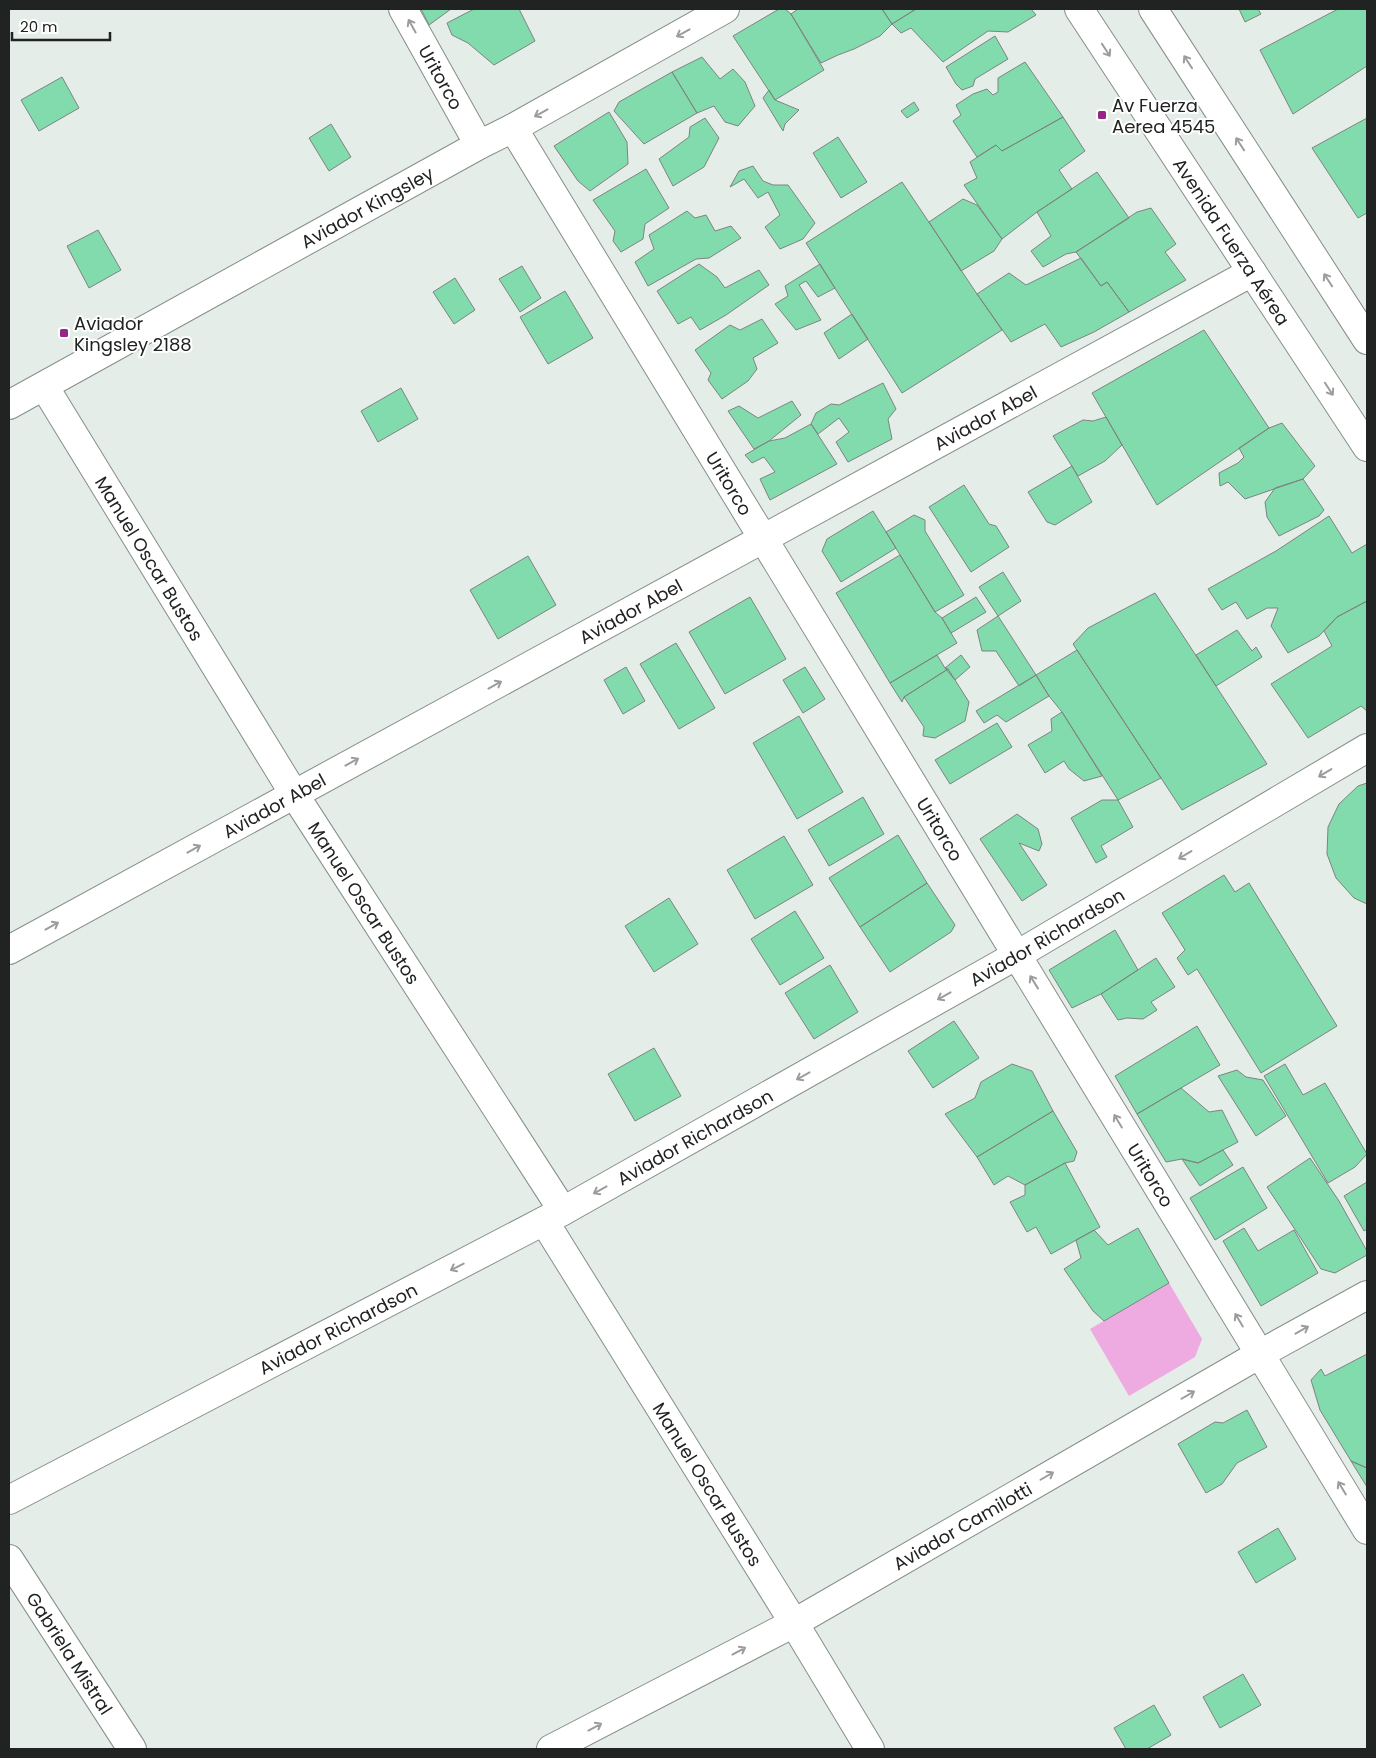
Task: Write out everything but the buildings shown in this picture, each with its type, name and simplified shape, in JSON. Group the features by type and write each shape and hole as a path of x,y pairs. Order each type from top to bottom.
{"street":[{"name":"Uritorco","path":"403,9 479,145"},
{"name":"Aviador Kingsley","path":"9,405 513,128 725,9"},
{"name":"Avenida Fuerza Aérea","path":"1079,9 1367,447"},
{"path":"1153,9 1363,325"},
{"name":"Uritorco","path":"513,128 1367,1530"},
{"name":"Aviador Abel","path":"9,950 1252,272"},
{"name":"Manuel Oscar Bustos","path":"44,386 554,1216 870,1749"},
{"name":"Aviador Richardson","path":"9,1500 554,1216 1017,955 1367,748"},
{"name":"Aviador Camilotti","path":"551,1749 794,1623 1260,1354 1367,1295"},
{"name":"Gabriela Mistral","path":"9,1559 132,1749"}],"shaded area":[{"path":"1169,1283 1202,1339 1195,1357 1129,1396 1090,1329"}],"place":[{"name":"Av Fuerza Aerea 4545","path":"1102,115"},
{"name":"Aviador Kingsley 2188","path":"64,333"}]}
